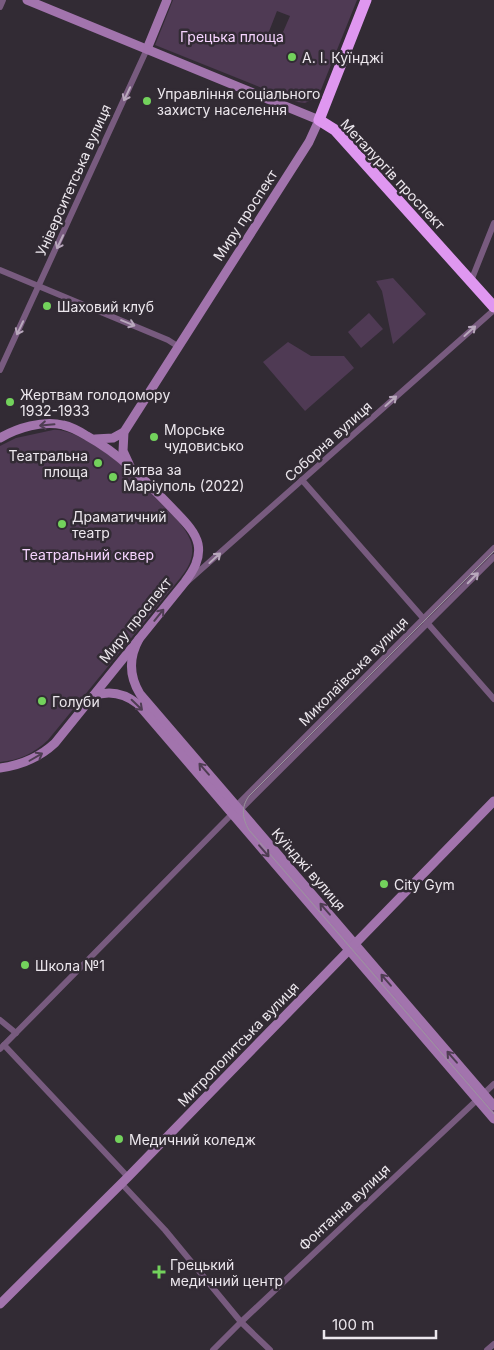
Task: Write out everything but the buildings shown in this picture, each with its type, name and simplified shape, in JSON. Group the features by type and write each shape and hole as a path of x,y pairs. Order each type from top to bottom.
{"highway":[{"name":"Миру проспект","path":"318,120 366,0"},
{"name":"Металургів проспект","path":"318,120 335,130 494,308"}],"main road":[{"name":"Металургів проспект","path":"27,0 318,120"},
{"name":"Університетська вулиця","path":"147,49 167,0"},
{"name":"Миру проспект","path":"124,432 309,142 318,120"},
{"name":"Миру проспект","path":"0,438 19,430 54,424 69,427 92,439 128,464 179,516 196,539 199,552 198,559 190,574 178,590 55,743 47,751 27,762 16,766 0,768"},
{"path":"92,439 113,438 124,432"},
{"path":"124,432 123,451 128,464"},
{"name":"Куїнджі вулиця","path":"139,639 133,652 131,666 137,689 236,810 480,1097 494,1119"},
{"name":"Куїнджі вулиця","path":"93,696 118,693 138,704 236,810"},
{"name":"Митрополитська вулиця","path":"0,1304 124,1180 494,801"},
{"name":"Куїнджі вулиця","path":"480,1097 494,1106"}],"street":[{"path":"0,7 3,0"},
{"name":"Університетська вулиця","path":"0,370 147,49"},
{"path":"471,281 494,223"},
{"path":"0,270 168,340 178,347"},
{"name":"Соборна вулиця","path":"178,590 494,308"},
{"path":"302,480 494,699"},
{"name":"Миколаївська вулиця","path":"426,621 494,548"},
{"name":"Миколаївська вулиця","path":"2,1047 426,621 494,558"},
{"path":"0,1020 16,1033"},
{"path":"2,1047 124,1180 241,1322 270,1350"},
{"name":"Фонтанна вулиця","path":"213,1350 494,1084"},
{"path":"487,1350 494,1344"}],"green space":[{"name":"Грецька площа","path":"173,0 357,0 318,97 305,103 297,102 155,45","holes":["277,11 290,16 280,39 268,34"]},
{"path":"393,278 426,314 393,344 382,291 376,281"},
{"path":"369,313 383,329 361,348 348,332"},
{"path":"288,342 311,356 344,356 354,368 305,411 263,362"},
{"name":"Театральний сквер","path":"53,430 68,432 88,441 131,473 152,492 184,528 191,542 192,556 189,565 181,577 48,740 26,756 0,762 0,446 16,438"}],"tram line":[{"path":"494,551 249,796 243,813 249,830 494,1114"}],"place":[{"name":"А. І. Куїнджі","path":"292,57"},
{"name":"Управління соціального захисту населення","path":"147,101"},
{"name":"Шаховий клуб","path":"47,306"},
{"name":"Жертвам голодомору 1932-1933","path":"10,402"},
{"name":"Морське чудовисько","path":"154,437"},
{"name":"Театральна площа","path":"98,463"},
{"name":"Битва за Маріуполь (2022)","path":"113,477"},
{"name":"Драматичний театр","path":"62,524"},
{"name":"Голуби","path":"42,701"},
{"name":"City Gym","path":"384,884"},
{"name":"Школа №1","path":"25,965"},
{"name":"Медичний коледж","path":"119,1139"},
{"name":"Грецький медичний центр","path":"159,1272"}]}
